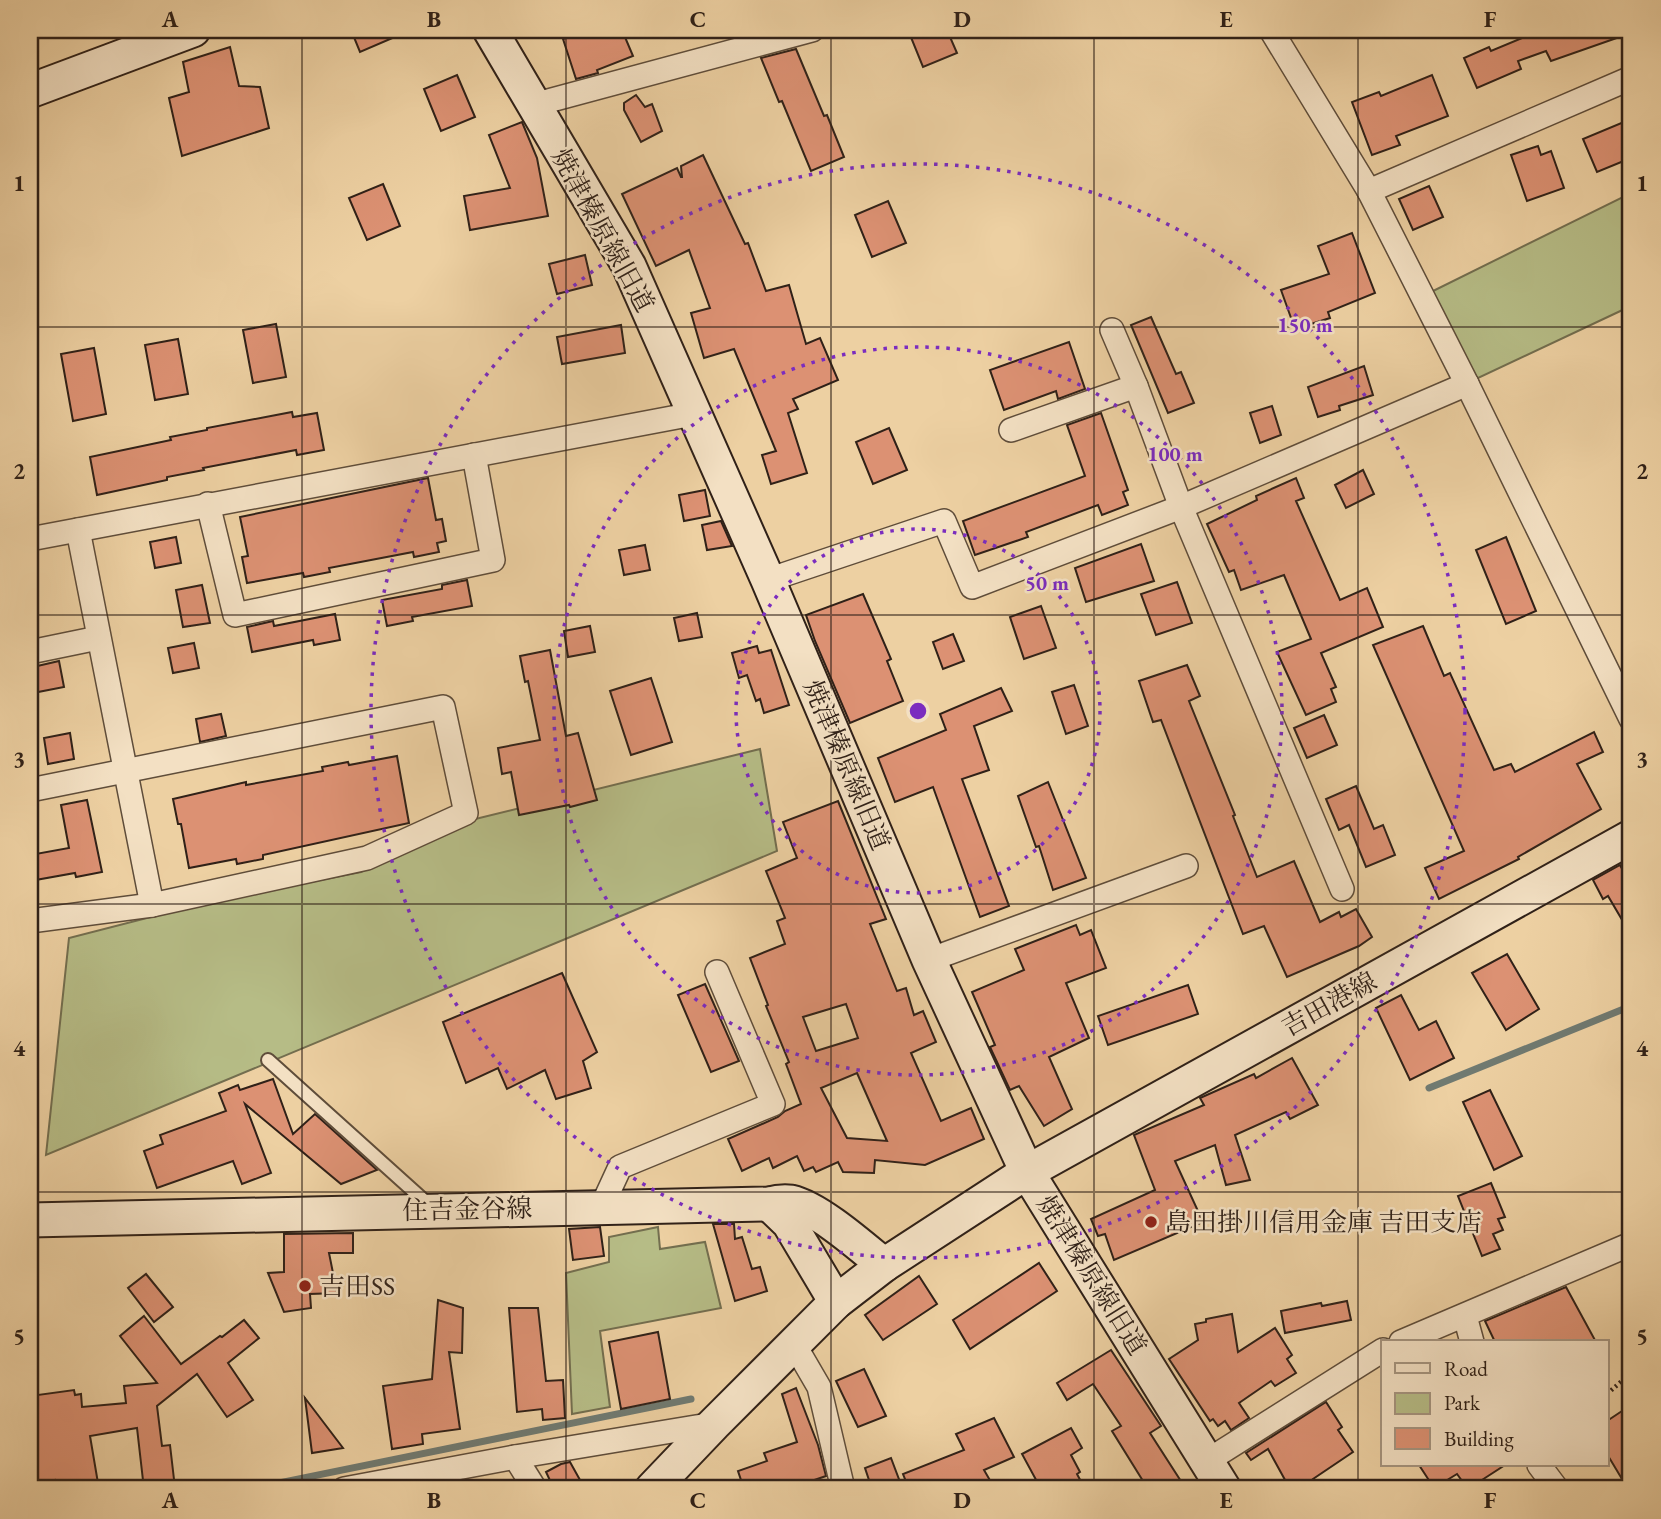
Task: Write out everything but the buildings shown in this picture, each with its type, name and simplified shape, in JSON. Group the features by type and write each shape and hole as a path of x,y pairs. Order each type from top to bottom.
{"main road":[{"path":"30,91 193,30"},
{"name":"焼津榛原線旧道","path":"490,30 629,266 768,580 929,960 1027,1172 1224,1489"},
{"name":"吉田港線","path":"1027,1172 1631,837"},
{"path":"652,1489 836,1302 884,1265 1027,1172"},
{"name":"住吉金谷線","path":"30,1220 769,1204 781,1201 811,1210 884,1265"},
{"path":"769,1204 789,1223 836,1302"}],"street":[{"path":"533,105 812,30"},
{"path":"1271,30 1369,191 1631,719"},
{"path":"1369,191 1631,78"},
{"path":"1111,330 1136,386 1181,506 1342,889"},
{"path":"768,580 944,521 972,587 1181,506 1467,384"},
{"path":"1011,430 1136,386"},
{"path":"30,539 693,414"},
{"path":"208,504 235,615 493,560 474,455"},
{"path":"78,530 152,905"},
{"path":"30,652 98,638"},
{"path":"30,790 443,707 466,813 367,858 152,905 30,921"},
{"path":"929,960 1186,866"},
{"path":"602,1206 620,1167 773,1104 717,972"},
{"path":"1406,1340 1631,1244"},
{"path":"1465,1316 1471,1340"},
{"path":"794,1344 819,1387 844,1489"},
{"path":"1207,1461 1381,1351"},
{"path":"344,1489 714,1424"},
{"path":"515,1457 534,1489"},
{"path":"1540,1466 1557,1489"}],"lane":[{"path":"268,1060 434,1210"}],"path":[{"path":"1608,1393 1631,1373"}],"green space":[{"path":"1631,193 1631,306 1476,379 1429,293"},
{"path":"760,749 777,851 46,1155 69,938 213,901 361,872 455,824"},
{"path":"658,1227 660,1249 705,1242 721,1308 600,1331 610,1407 572,1414 566,1273 609,1262 609,1237"}],"waterway":[{"path":"1429,1088 1631,1006"},
{"path":"249,1489 691,1399"}],"place":[{"name":"島田掛川信用金庫 吉田支店","path":"1151,1222"},
{"name":"吉田SS","path":"305,1286"}]}
